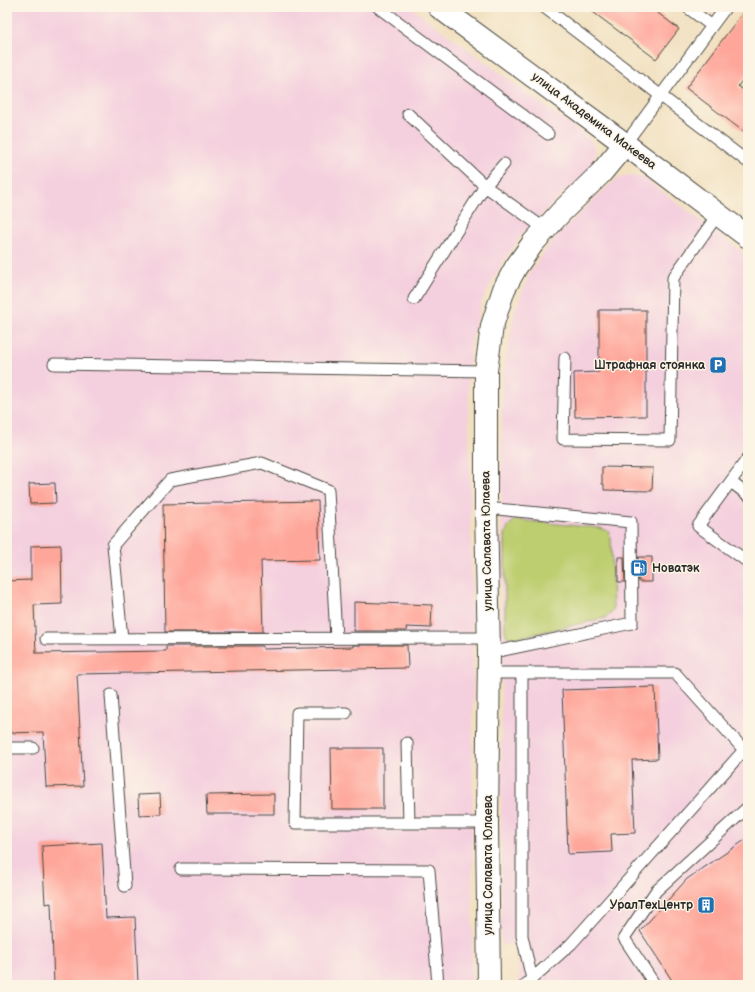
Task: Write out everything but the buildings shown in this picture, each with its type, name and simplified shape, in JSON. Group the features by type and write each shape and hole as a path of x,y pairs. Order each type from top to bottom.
{"street":[{"name":"улица Академика Макеева","path":"439,7 748,237"},
{"name":"улица Салавата Юлаева","path":"489,985 487,823 488,655 486,371 492,326 504,289 516,267 533,243 601,173 625,144"}],"lane":[{"path":"378,7 548,134"},
{"path":"544,7 748,162"},
{"path":"687,7 712,26"},
{"path":"625,144 726,7"},
{"path":"408,114 485,186 546,229"},
{"path":"414,300 485,186 504,164"},
{"path":"565,358 563,439 670,440 673,278 718,214"},
{"path":"54,364 486,371"},
{"path":"748,458 698,526 748,562"},
{"path":"122,639 113,545 170,480 262,463 328,490 336,638"},
{"path":"730,482 748,495"},
{"path":"46,640 336,638 488,655 632,623 631,522 486,508"},
{"path":"488,655 522,673 675,673 746,748 571,944 528,982"},
{"path":"522,673 522,936 528,982"},
{"path":"111,695 125,886"},
{"path":"346,713 297,713 295,823 487,823"},
{"path":"407,744 409,823"},
{"path":"7,748 33,748"},
{"path":"655,985 624,938 656,891 748,807"},
{"path":"181,869 429,870 438,985"}],"shaded area":[{"path":"7,7 410,7 591,140 596,153 592,165 524,232 502,263 482,301 472,338 468,371 473,665 472,985 7,985"},
{"path":"629,175 644,178 748,256 748,985 519,985 519,944 501,945 502,380 515,310 531,271 552,241 598,195 617,179"}],"green space":[{"path":"516,520 600,528 608,531 611,538 613,609 610,614 605,618 516,638 508,638 505,631 505,534 509,525"}],"place":[{"name":"Штрафная стоянка","path":"718,365"},
{"name":"Новатэк","path":"639,568"},
{"name":"УралТехЦентр","path":"706,905"}]}
